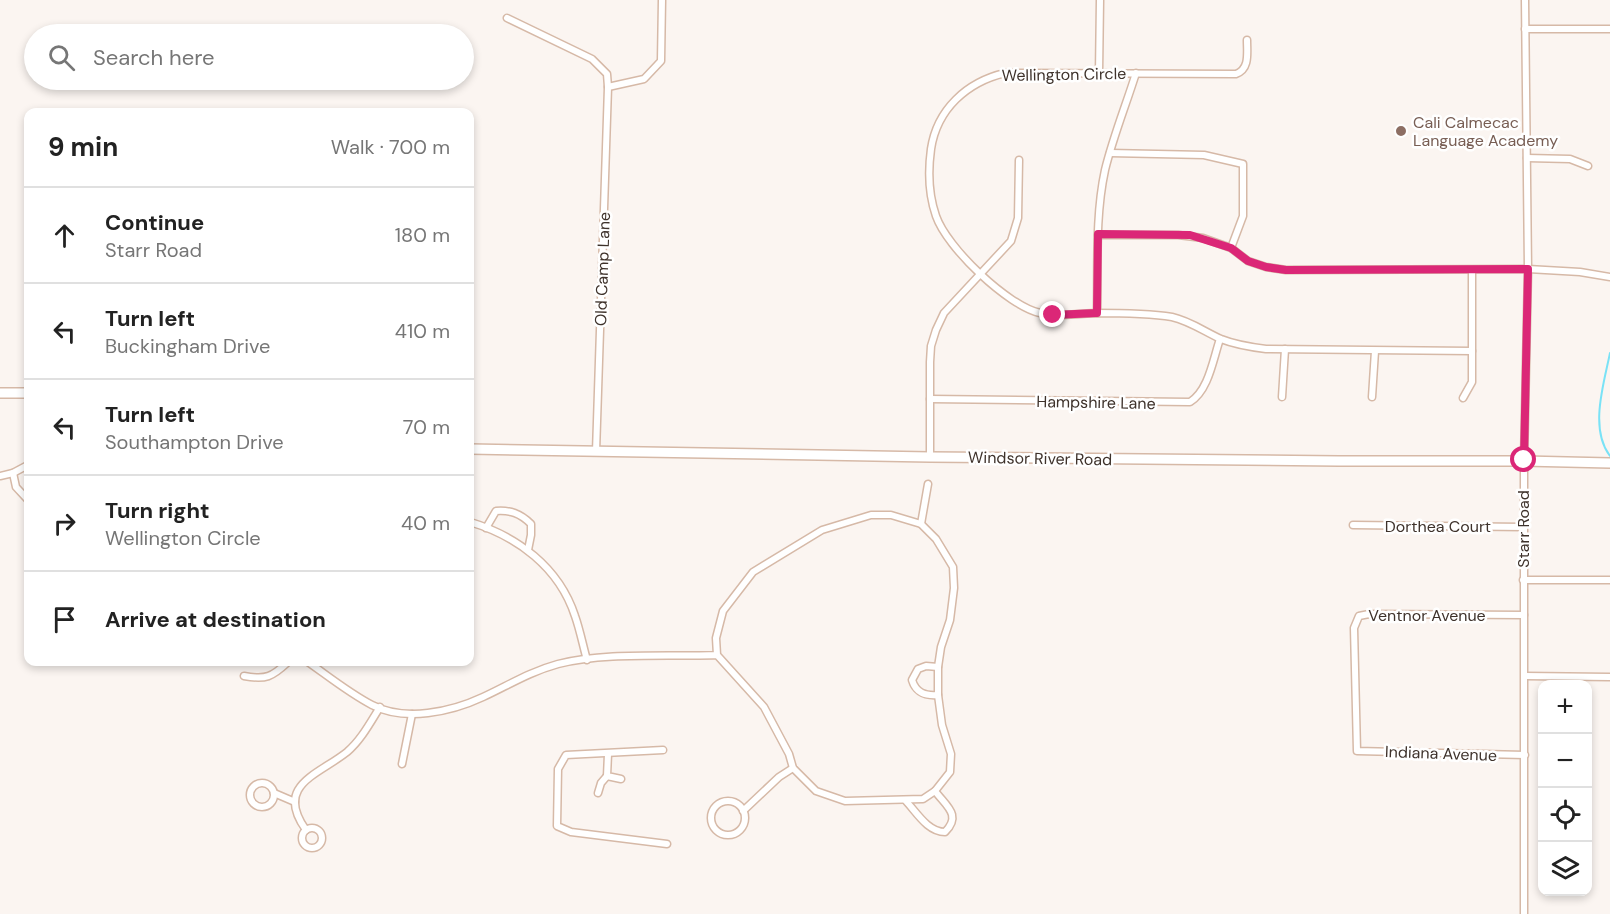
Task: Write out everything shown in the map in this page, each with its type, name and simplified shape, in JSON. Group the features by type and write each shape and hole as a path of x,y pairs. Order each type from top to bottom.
{"main road":[{"path":"0,393 24,393"},
{"name":"Windsor River Road","path":"474,449 930,457 1339,461 1524,460 1610,463"}],"street":[{"path":"608,87 644,79 661,62 662,0"},
{"path":"1099,73 1100,0"},
{"name":"Starr Road","path":"1524,914 1523,527 1528,269 1525,0"},
{"name":"Old Camp Lane","path":"507,18 592,59 607,74 596,452"},
{"path":"1526,29 1610,29"},
{"name":"Wellington Circle","path":"1247,40 1246,66 1242,72 1236,74 1014,72 986,77 969,87 957,97 938,123 933,138 930,156 930,187 937,218 944,233 954,246 1011,300 1038,313 1173,317 1189,322 1220,339 1251,347 1472,351"},
{"path":"1097,313 1098,234 1102,186 1110,153 1136,73"},
{"path":"1110,153 1204,155 1243,164 1244,216 1231,248"},
{"path":"1527,158 1569,159 1587,166"},
{"path":"930,457 931,346 944,313 1011,241 1018,218 1019,160"},
{"path":"1098,234 1190,235 1231,248 1248,261 1286,270 1528,269 1580,272 1610,277"},
{"path":"1463,399 1472,382 1472,271"},
{"name":"Hampshire Lane","path":"930,399 1190,402 1203,388 1220,339"},
{"path":"1282,397 1285,349"},
{"path":"1372,397 1375,351"},
{"path":"0,476 24,467"},
{"path":"13,473 16,487 24,496"},
{"path":"921,524 928,484"},
{"path":"486,528 496,512 506,510 515,512 531,524 528,550"},
{"path":"871,515 891,515 921,524 936,539 953,567 954,588 950,620 941,647 938,667 938,695 942,724 951,754 950,772 935,790 923,799 845,801 816,791 793,768 789,754 764,707 717,656 716,638 723,611 753,572 822,530 871,515"},
{"path":"474,524 519,543 542,562 565,593 575,615 587,660"},
{"name":"Dorthea Court","path":"1353,525 1523,527"},
{"path":"1523,580 1610,580"},
{"name":"Ventnor Avenue","path":"1357,751 1354,628 1359,616 1369,614 1524,615"},
{"path":"314,666 374,706 412,714 463,705 483,698 519,678 559,664 613,657 717,656"},
{"path":"244,676 258,679 268,677 283,666"},
{"path":"938,667 926,666 918,669 912,680 914,688 920,693 930,696 938,695"},
{"path":"1525,676 1610,677"},
{"path":"306,830 296,816 295,802 300,787 312,775 348,751 363,735 380,707"},
{"path":"402,764 412,714"},
{"path":"663,750 566,755 558,769 556,826 571,832 666,844"},
{"name":"Indiana Avenue","path":"1357,751 1525,755"},
{"path":"598,794 601,783 607,776 608,754"},
{"path":"743,811 779,777 793,768"},
{"path":"607,776 621,779"},
{"path":"906,801 928,826 938,832 945,832 951,826 954,819 953,814 935,790"},
{"path":"274,793 295,802"},
{"path":"722,803 736,804 743,811 744,823 738,832 721,834 713,825 712,814 722,803"}],"waterway":[{"path":"1610,353 1599,419 1600,433 1610,456"}],"place":[{"name":"Cali Calmecac Language Academy","path":"1401,131"}],"route":[{"path":"1053,315 1097,313 1098,234 1190,235 1231,248 1248,261 1286,270 1528,269 1524,460"}]}
